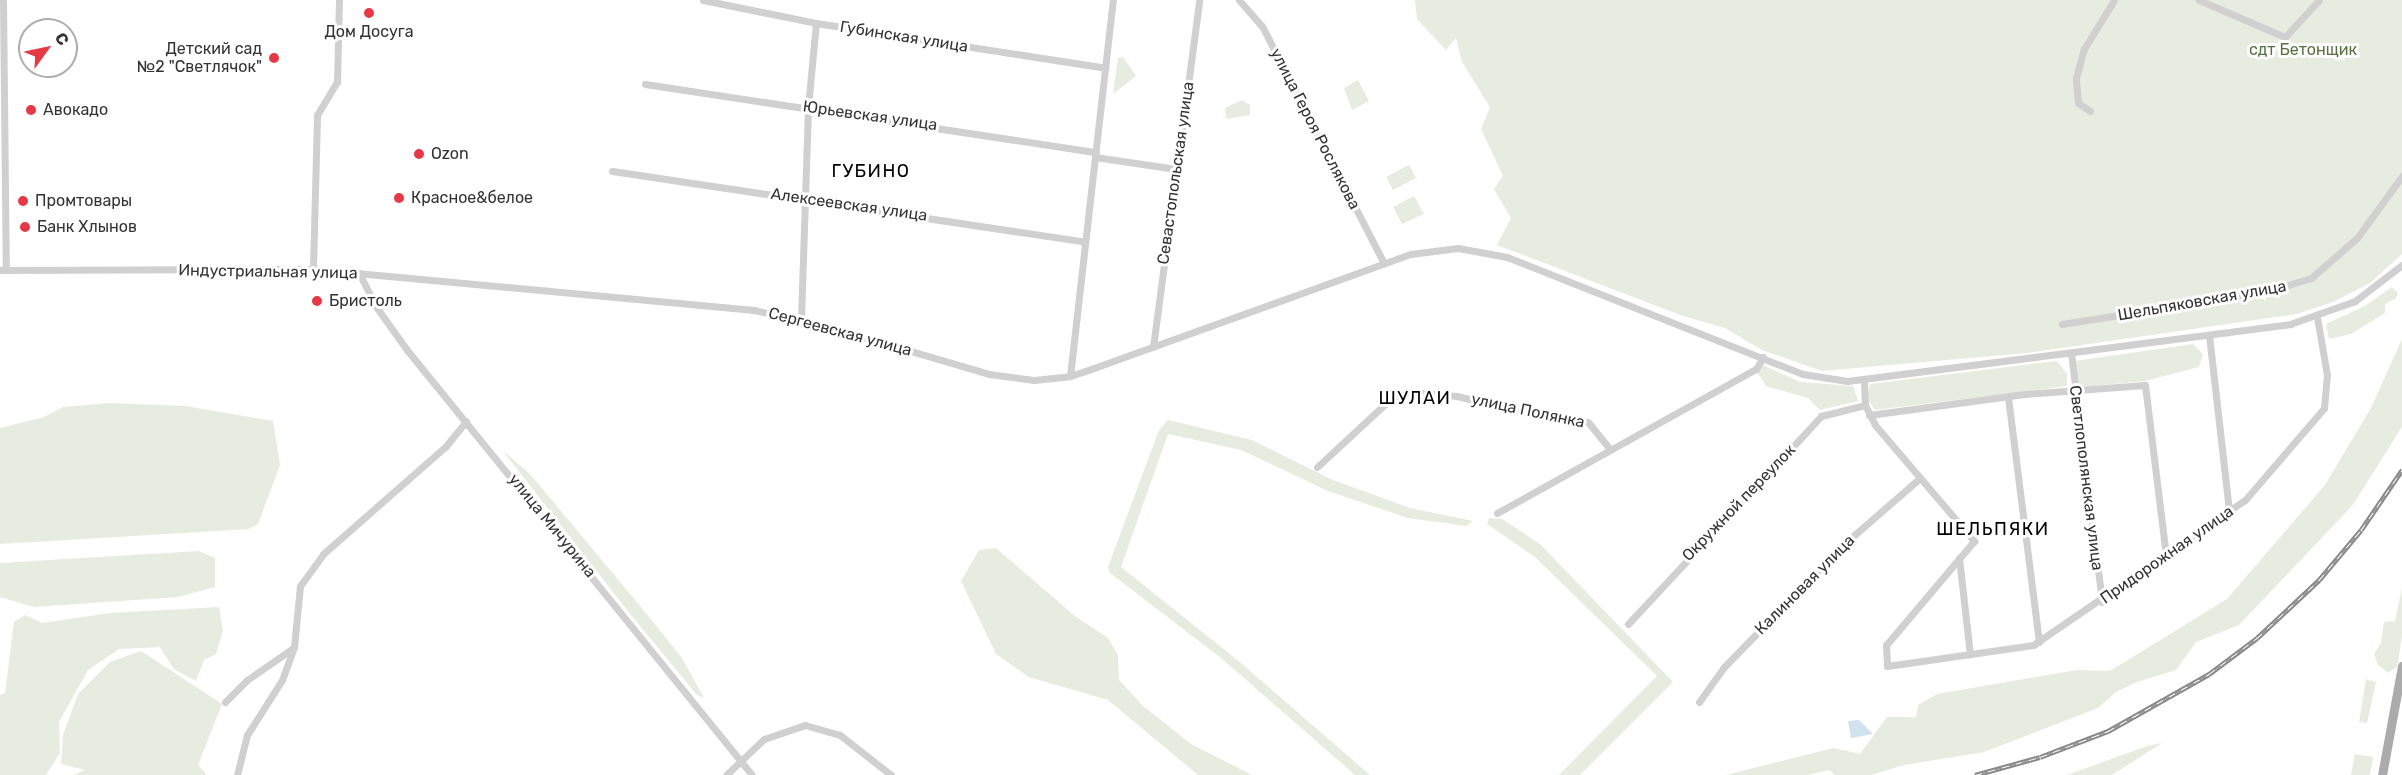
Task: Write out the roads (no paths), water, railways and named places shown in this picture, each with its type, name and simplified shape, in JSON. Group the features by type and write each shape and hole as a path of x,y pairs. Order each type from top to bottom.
{"main road":[{"path":"2382,775 2402,666"}],"street":[{"path":"3,0 3,270"},
{"path":"313,269 317,115 333,93 338,78 339,0"},
{"name":"Губинская улица","path":"704,0 816,23 1106,68"},
{"path":"1070,376 1113,0"},
{"name":"Севастопольская улица","path":"1153,346 1199,0"},
{"name":"улица Героя Рослякова","path":"1239,0 1262,26 1384,263"},
{"path":"2090,111 2078,103 2076,78 2085,49 2114,0"},
{"path":"2199,0 2285,37 2319,0"},
{"path":"801,320 807,199 808,107 816,23"},
{"name":"Юрьевская улица","path":"645,84 808,107 1176,169"},
{"name":"Алексеевская улица","path":"612,171 1086,242"},
{"name":"Шельпяковская улица","path":"2062,324 2266,292 2311,278 2357,238 2402,176"},
{"name":"Сергеевская улица","path":"571,291 754,310 801,320 1012,379 1070,376 1384,263 1429,250 1480,250 1599,291 1823,379 1864,380 2209,335 2317,317 2369,293 2402,265"},
{"name":"Индустриальная улица","path":"3,270 313,269 571,291"},
{"name":"улица Мичурина","path":"359,273 377,308 407,350 752,775"},
{"name":"Придорожная улица","path":"1959,558 1886,645 1887,666 2039,642 2102,602 2245,500 2320,415 2327,375 2317,317"},
{"path":"2209,335 2229,510"},
{"name":"Светлополянская улица","path":"2071,353 2102,602"},
{"path":"1497,513 1756,369 1763,357"},
{"path":"1864,380 1865,405 1869,415 1974,541 1959,558 1970,654"},
{"path":"1869,415 2008,397 2145,385 2166,557"},
{"name":"улица Полянка","path":"1317,466 1385,404 1410,392 1457,396 1533,416 1588,422 1610,449"},
{"path":"2008,397 2039,642"},
{"name":"Окружной переулок","path":"1628,624 1821,416 1865,405"},
{"path":"237,775 247,735 282,680 294,647 300,586 323,554 446,446 466,421"},
{"name":"Калиновая улица","path":"1699,702 1724,667 1844,544 1920,478"},
{"path":"225,702 247,680 294,647"},
{"path":"726,775 764,739 787,728 805,725 840,735 891,775"}],"water":[{"path":"1859,720 1873,734 1851,738 1848,721"}],"railway":[{"path":"1975,775 2040,757 2108,731 2209,674 2257,638 2319,580 2361,530 2402,470"}],"place":[{"name":"Дом Досуга","path":"369,13"},
{"name":"Детский сад №2 \"Светлячок\"","path":"274,58"},
{"name":"Авокадо","path":"31,110"},
{"name":"Ozon","path":"419,154"},
{"name":"Красное&белое","path":"399,198"},
{"name":"Промтовары","path":"23,201"},
{"name":"Банк Хлынов","path":"25,227"},
{"name":"Бристоль","path":"317,301"}],"district":[{"name":"ГУБИНО","path":"871,171"},
{"name":"ШУЛАИ","path":"1415,398"},
{"name":"ШЕЛЬПЯКИ","path":"1993,529"}],"park label":[{"name":"сдт Бетонщик","path":"2303,50"}]}
